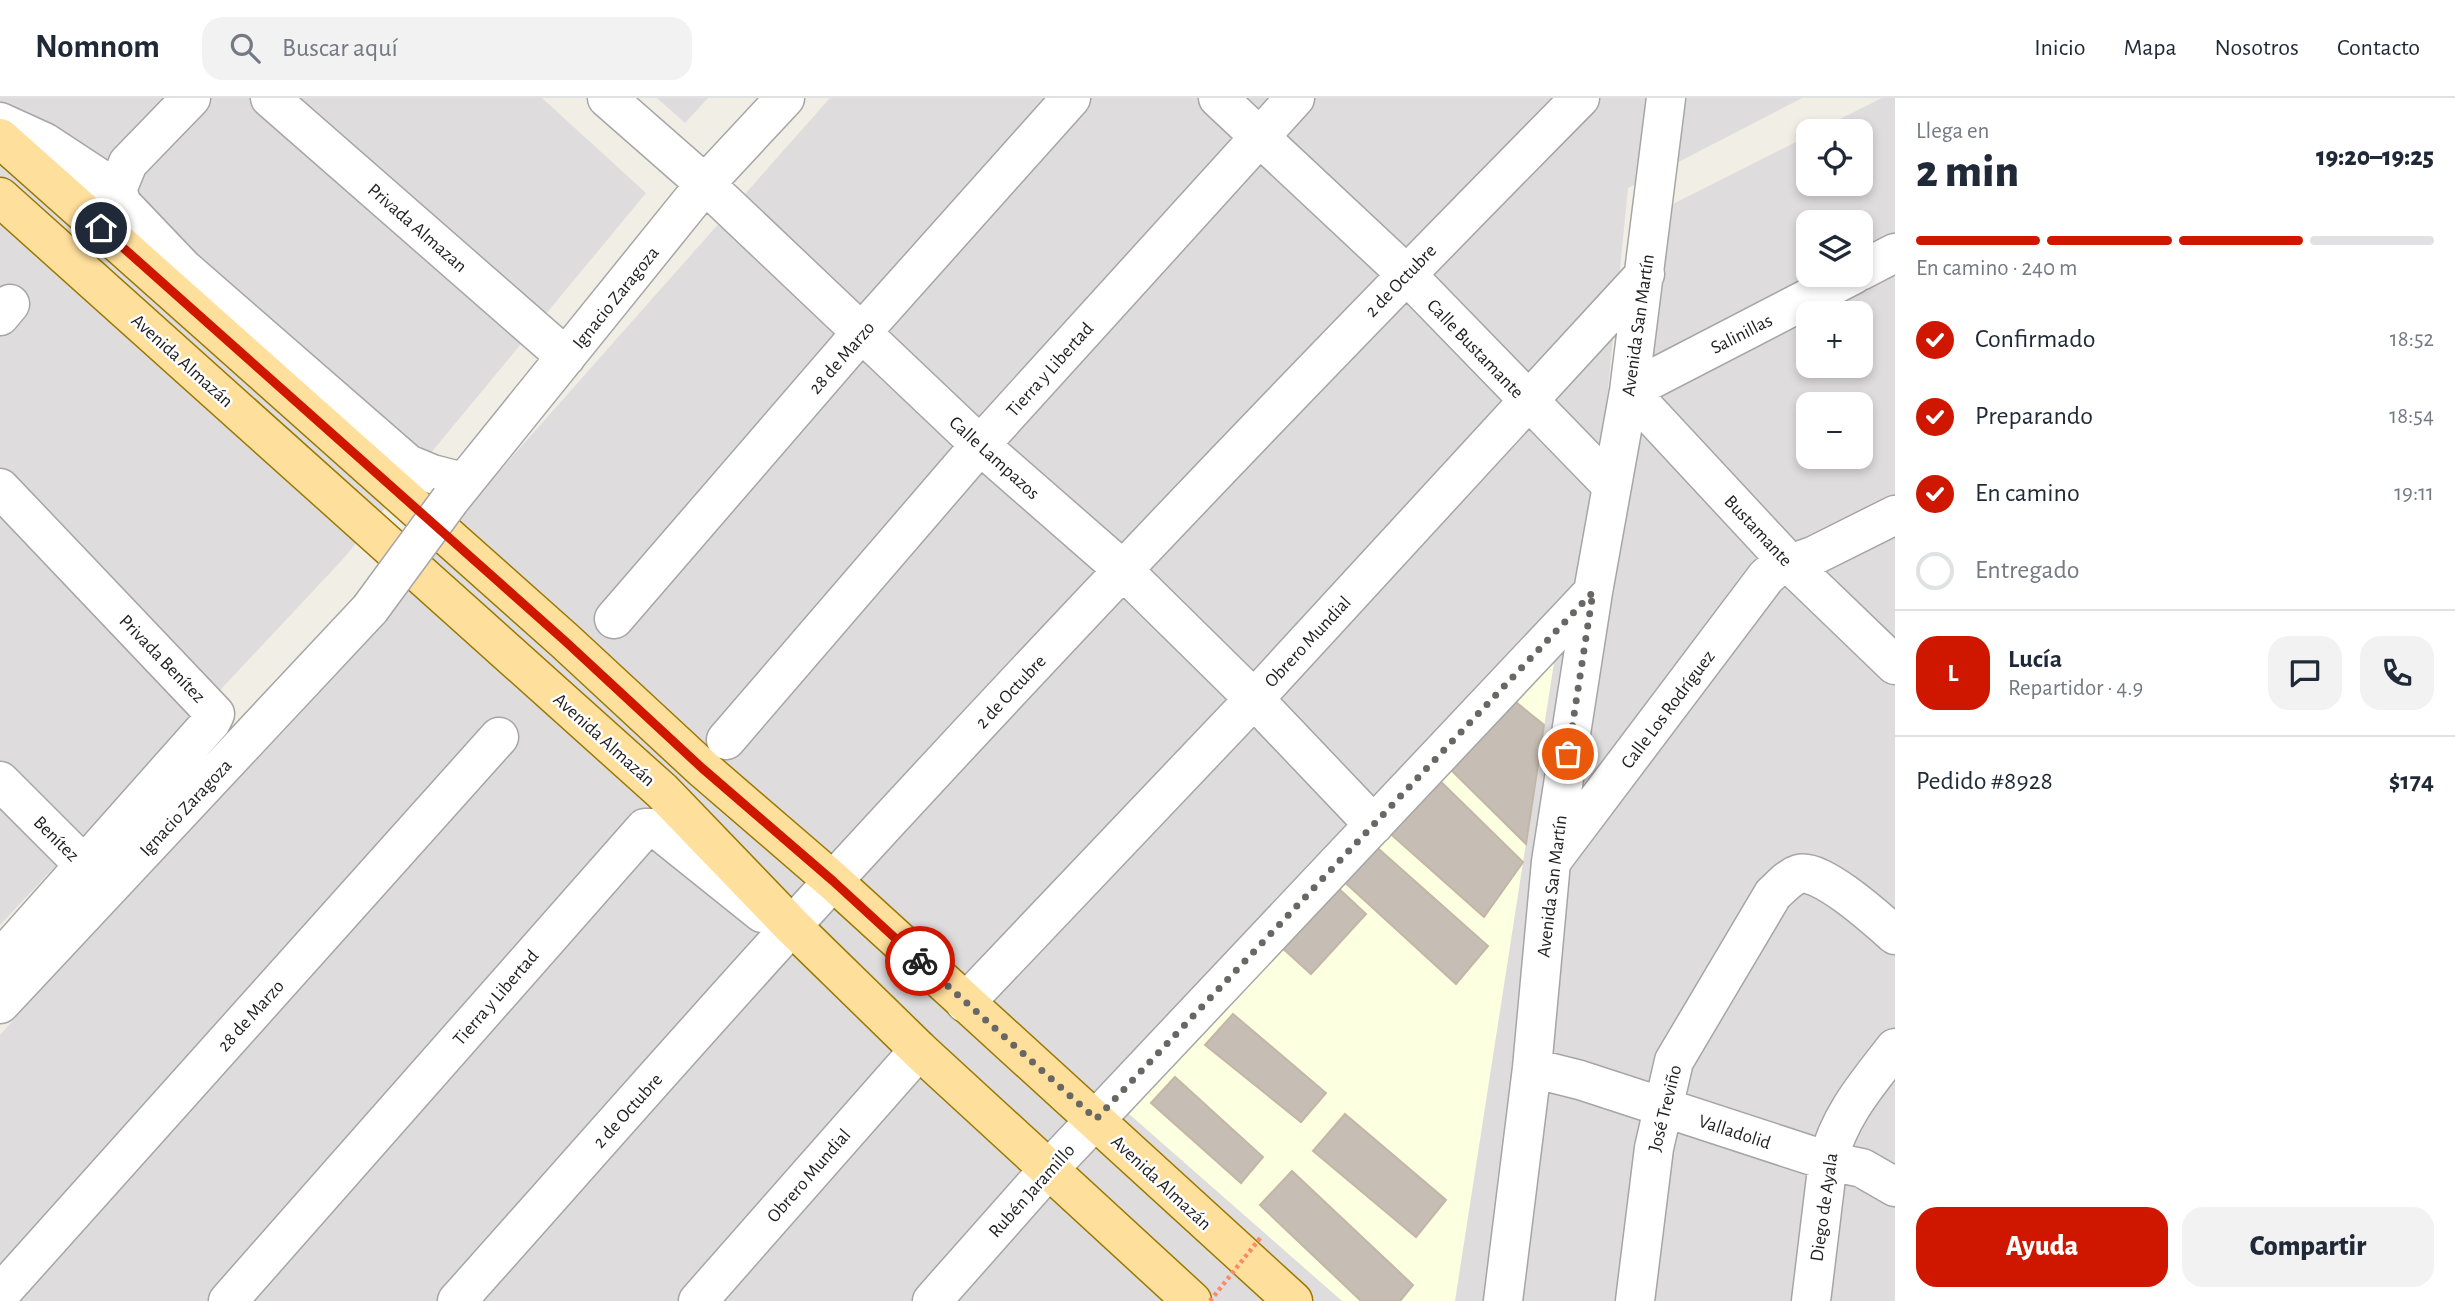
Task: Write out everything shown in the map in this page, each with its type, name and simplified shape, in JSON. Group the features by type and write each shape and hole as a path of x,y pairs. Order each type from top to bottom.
{"main road":[{"name":"Avenida Almazán","path":"0,138 565,641 702,768 833,881 1293,1301"},
{"name":"Avenida Almazán","path":"0,197 662,791 789,929 1192,1301"}],"street":[{"path":"191,98 123,177 122,204 183,268 408,464 432,474 456,491"},
{"name":"Privada Almazan","path":"270,98 566,357"},
{"name":"Calle Lampazos","path":"607,98 705,184 980,446 1123,570 1254,699 1374,825"},
{"name":"Ignacio Zaragoza","path":"0,1004 370,609 456,491 705,184 785,98"},
{"name":"28 de Marzo","path":"614,619 861,333 1071,98"},
{"name":"Calle Bustamante","path":"1218,98 1406,274 1611,485"},
{"name":"Tierra y Libertad","path":"726,740 980,446 1295,98"},
{"name":"2 de Octubre","path":"457,1301 789,929 1123,570 1406,274 1580,98"},
{"name":"Avenida San Martín","path":"1503,1301 1532,1068 1551,862 1593,592 1629,391 1667,98"},
{"path":"0,122 123,177"},
{"path":"1873,264 1895,253"},
{"name":"Obrero Mundial","path":"965,1003 1254,699 1645,274"},
{"name":"Salinillas","path":"1629,391 1830,287"},
{"name":"Bustamante","path":"1629,391 1789,563 1895,665"},
{"name":"Privada Benítez","path":"0,488 215,714 211,722 84,865"},
{"name":"Calle Los Rodríguez","path":"1551,862 1766,577 1775,569 1813,556 1895,515"},
{"name":"Rubén Jaramillo","path":"932,1301 1048,1170 1593,592"},
{"name":"28 de Marzo","path":"0,1294 499,737"},
{"name":"Benítez","path":"0,781 84,865 0,960"},
{"name":"Tierra y Libertad","path":"228,1301 645,828 656,828 789,929"},
{"name":"José Treviño","path":"1635,1301 1652,1160 1674,1061 1773,894 1787,880 1803,873 1832,884 1895,935"},
{"name":"Diego de Ayala","path":"1811,1301 1828,1161 1833,1140 1851,1105 1895,1048"},
{"name":"Obrero Mundial","path":"698,1301 919,1050"},
{"name":"Valladolid","path":"1532,1068 1580,1080 1828,1161 1862,1168 1895,1187"}],"path":[{"path":"1210,1301 1261,1237"}],"shaded area":[{"path":"0,98 542,98 646,193 343,559 0,925"},
{"path":"657,98 708,98 685,123"},
{"path":"830,98 1802,98 1628,188 1546,1012 1669,206 1796,142 1796,196 1873,196 1873,119 1840,119 1882,98 1895,98 1895,1301 0,1301 0,1035"},
{"path":"1558,637 1455,1301 1342,1301 1129,1114"}],"building":[{"path":"1506,694 1544,725 1526,844 1444,763"},
{"path":"1434,775 1523,862 1484,917 1385,829"},
{"path":"1372,843 1488,946 1456,984 1340,878"},
{"path":"1335,885 1366,914 1311,974 1280,946"},
{"path":"1233,1014 1326,1093 1301,1122 1205,1045"},
{"path":"1175,1077 1263,1157 1241,1183 1151,1103"},
{"path":"1345,1114 1446,1200 1416,1237 1313,1151"},
{"path":"1292,1171 1413,1285 1400,1301 1361,1301 1260,1205"}],"way so far":[{"path":"920,961 1096,1119 1593,592 1568,754"}],"route":[{"path":"101,228 920,961"}]}
